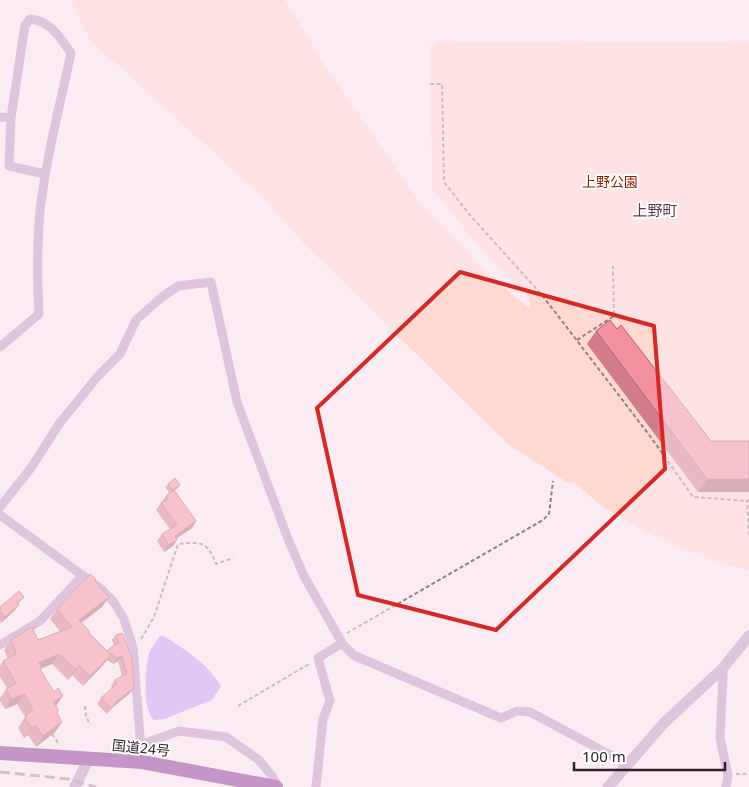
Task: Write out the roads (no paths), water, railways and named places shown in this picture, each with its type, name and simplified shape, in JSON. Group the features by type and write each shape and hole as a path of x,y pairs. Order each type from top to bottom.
{"highway":[{"name":"国道24号","path":"0,753 142,762 277,787"}],"street":[{"path":"0,347 38,314 38,244 45,174 71,53 54,31 42,20 30,19 25,25 11,118 9,166 45,174"},
{"path":"0,117 11,118"},
{"path":"0,507 31,468 59,424 98,376 120,354 136,320 162,297 178,286 211,282 237,402 288,539 304,576 341,640 353,655 500,718 517,711 530,712 628,764"},
{"path":"0,515 83,575 113,601 124,619 133,648 142,762"},
{"path":"0,645 40,621 83,575"},
{"path":"608,787 664,723 722,669 749,636"},
{"path":"316,787 324,719 330,701 318,658 341,640"},
{"path":"722,669 720,738 728,775 726,787"},
{"path":"140,745 180,731 226,737 259,760 272,776 277,787"},
{"path":"75,787 88,760"}],"railway":[{"path":"0,772 68,779 96,787"}],"district":[{"name":"上野町","path":"655,211"}],"park label":[{"name":"上野公園","path":"610,182"}]}
